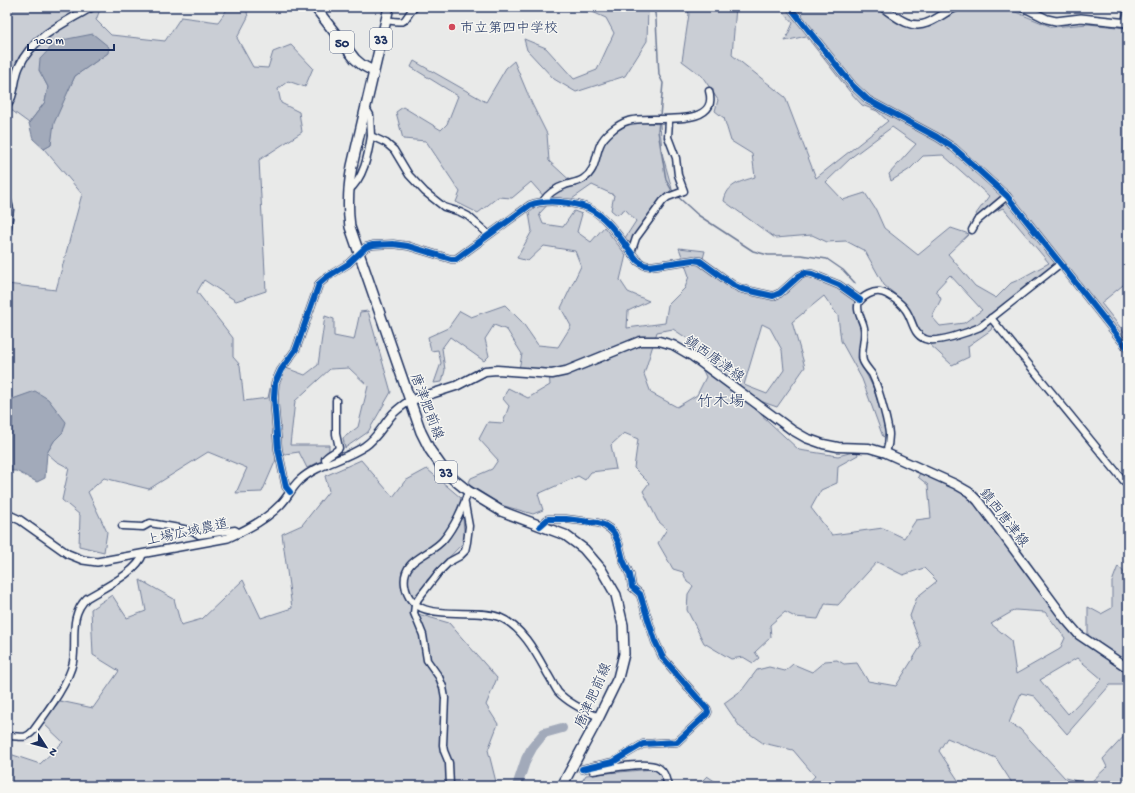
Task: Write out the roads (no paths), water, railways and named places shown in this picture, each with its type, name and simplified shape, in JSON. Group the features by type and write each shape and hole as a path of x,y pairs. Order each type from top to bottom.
{"main road":[{"name":"50","path":"315,7 355,59 373,71"},
{"name":"唐津肥前線","path":"389,7 352,166 348,191 348,210 350,227 420,432 430,450 447,474 468,491 501,511 564,535 584,549 601,568 616,595 623,624 624,654 618,678 562,786"},
{"name":"鎮西唐津線","path":"409,401 456,386 485,371 497,370 552,374 566,371 640,342 659,341 673,345 692,356 792,430 806,438 838,447 869,448 886,453 955,484 969,492 978,501 1066,620 1079,635 1128,668"}],"street":[{"path":"7,106 13,95 19,68 29,52 43,36 92,7"},
{"path":"386,20 405,21 415,7"},
{"path":"790,7 837,66 859,92 868,100 954,148 1007,196 1128,349"},
{"path":"882,7 913,26 926,24 957,7"},
{"path":"1020,7 1047,19 1056,21 1081,18 1127,23 1128,7"},
{"path":"543,201 562,186 576,183 584,179 593,168 600,145 604,139 621,124 635,119 667,120 682,119 699,115 710,103 711,97 709,91"},
{"path":"348,191 356,185 369,150 371,136 370,115 365,106"},
{"path":"631,253 636,238 664,201 668,197 684,191 678,175 676,158 668,137 667,120"},
{"path":"371,136 386,143 394,150 408,175 425,192 444,206 468,216 490,234"},
{"path":"972,230 978,221 1007,196"},
{"path":"7,198 10,209 7,235"},
{"path":"290,492 286,487 278,449 274,398 276,384 281,370 296,349 319,284 327,277 348,264 366,248 373,245 393,244 408,246 451,259 456,259 530,205 543,201 573,204 588,208 597,213 608,224 638,261 644,265 650,266 693,260 700,261 733,285 742,289 773,296 780,293 799,276 805,273 812,274 839,285 860,300"},
{"path":"886,453 890,434 879,390 864,362 862,352 865,338 864,328 858,311 860,300 866,295 881,292 906,310 918,335 928,340 937,340 968,333 980,326 1060,264"},
{"path":"991,318 1128,486"},
{"path":"327,465 325,459 327,456 337,452 339,448 336,434 336,400"},
{"name":"上場広域農道","path":"7,514 20,520 68,554 83,560 97,562 228,538 240,533 274,510 282,503 300,480 312,472 353,454 366,446 376,438 398,409 409,401"},
{"path":"468,491 464,504 444,539 436,547 409,565 405,584 410,599 415,605 422,609 435,612 479,612 499,617 510,623 522,633 557,690 564,698 599,717"},
{"path":"450,786 449,763 443,745 446,698 439,677 427,660 423,635 414,613 415,605 418,599 439,572 449,562 460,556 465,551 469,526 464,504"},
{"path":"540,526 548,519 566,519 604,524 614,533 630,575 632,587 640,594 655,641 664,658 708,712 677,742 642,744 613,762 582,769"},
{"path":"122,526 143,527 150,523 193,531 199,535 235,530 240,533"},
{"path":"7,736 25,738 29,736 34,731 62,687 71,670 73,660 73,633 77,613 81,604 87,598 134,569 141,561 143,554"},
{"path":"572,767 593,771 628,766 650,765 661,770 665,776 668,786"}],"water":[{"path":"93,34 109,47 108,53 75,76 54,123 51,145 44,149 33,139 29,123 45,102 48,87 39,70 40,59 57,41"},
{"path":"35,391 48,399 66,422 63,432 54,441 47,453 45,478 37,482 16,471 7,471 7,401"}],"waterway":[{"path":"654,7 659,75 663,83 660,116"},
{"path":"659,122 658,131 666,180 675,193"},
{"path":"677,196 698,215 753,251 768,255 801,255 827,259 843,270 855,283"},
{"path":"517,786 526,759 532,748 544,733 562,728"}],"place":[{"name":"市立第四中学校","path":"452,27"}],"district":[{"name":"竹木場","path":"721,400"}]}
